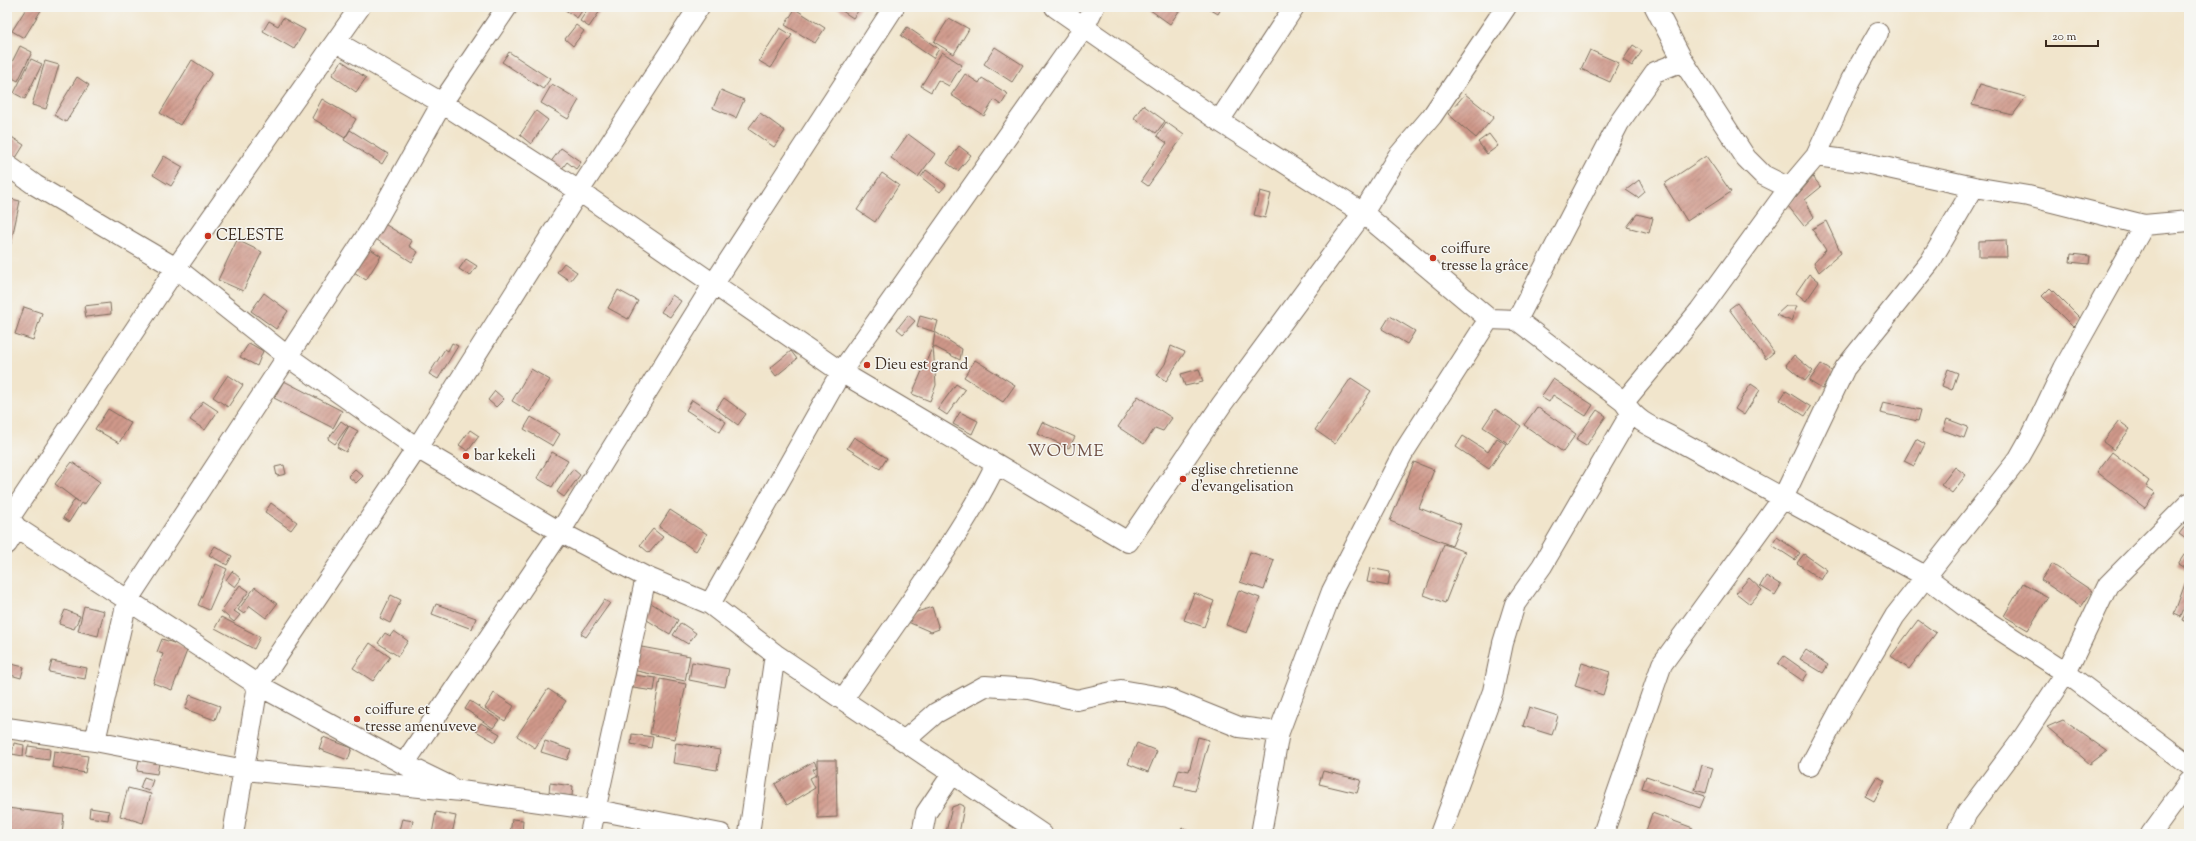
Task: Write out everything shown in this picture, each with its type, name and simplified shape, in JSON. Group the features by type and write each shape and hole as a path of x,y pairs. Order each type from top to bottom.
{"street":[{"path":"360,7 176,268 10,526 258,685 404,764 460,791"},
{"path":"95,741 127,601 373,226 442,103 507,7"},
{"path":"233,834 245,770 258,685 418,448 579,191 699,7"},
{"path":"404,764 560,532 713,285 894,7"},
{"path":"1055,7 1219,121 1363,213 1489,319 1517,320 1628,408 1640,421 1924,576 1971,611 2066,673 2189,765"},
{"path":"710,604 841,372 1084,28 1094,7"},
{"path":"1219,121 1294,7"},
{"path":"336,42 442,103 579,191 841,372 1128,542 1222,404 1363,213 1398,156 1432,116 1506,7"},
{"path":"1655,7 1684,61 1746,158 1763,175 1789,188"},
{"path":"1440,834 1493,691 1503,643 1515,604 1542,566 1628,408 1789,188 1816,156 1851,80 1878,33"},
{"path":"1517,320 1619,123 1655,72 1684,61"},
{"path":"1816,156 1861,162 1974,187 2028,196 2144,225 2189,221"},
{"path":"7,165 35,185 176,268 287,356 418,448 560,532 646,577 710,604 775,654 1042,834"},
{"path":"1603,834 1662,664 1783,498 1845,368 1930,262 1974,187"},
{"path":"1810,766 1846,699 1895,616 1924,576 2019,458 2032,435 2064,368 2144,225"},
{"path":"1261,834 1279,732 1336,584 1403,453 1489,319"},
{"path":"843,699 954,538 984,490 996,464"},
{"path":"1956,834 1967,813 2020,742 2066,673 2108,585 2189,503"},
{"path":"590,834 597,810 646,577"},
{"path":"749,834 775,654"},
{"path":"904,741 936,713 985,686 1030,689 1077,700 1121,690 1167,698 1239,727 1279,732"},
{"path":"7,728 95,741 245,770 460,791 597,810 721,834"},
{"path":"922,834 926,813 953,773"},
{"path":"2151,834 2189,782"}],"building":[{"path":"27,7 43,7 24,38 12,31"},
{"path":"561,7 582,7 584,8 577,18"},
{"path":"589,7 600,11 589,27 580,21"},
{"path":"836,7 861,7 853,18"},
{"path":"1146,7 1182,7 1170,24"},
{"path":"1206,7 1222,7 1218,14"},
{"path":"795,9 825,28 815,43 785,25"},
{"path":"283,18 305,30 294,49 263,31 269,21 278,26"},
{"path":"949,18 969,29 954,54 934,42"},
{"path":"576,25 584,31 573,46 565,39"},
{"path":"907,27 939,49 933,58 901,36"},
{"path":"780,28 792,35 771,68 759,61"},
{"path":"1633,45 1642,51 1632,66 1623,60"},
{"path":"20,46 32,52 18,81 7,75 7,72"},
{"path":"995,47 1023,65 1012,82 984,64"},
{"path":"1590,50 1619,63 1610,82 1581,69"},
{"path":"509,52 550,79 543,89 502,62"},
{"path":"942,52 962,65 949,86 938,80 931,92 921,86"},
{"path":"31,59 42,64 25,99 14,93"},
{"path":"192,60 212,73 180,125 160,113"},
{"path":"45,61 59,65 46,109 32,105"},
{"path":"342,61 366,78 356,92 332,75"},
{"path":"965,74 979,83 982,78 1008,94 1001,105 994,100 984,116 951,95"},
{"path":"77,77 89,85 66,122 54,115"},
{"path":"552,84 579,100 568,119 541,103"},
{"path":"1980,84 2026,97 2013,115 1972,105"},
{"path":"721,90 744,100 736,118 713,108"},
{"path":"1465,94 1494,117 1476,138 1448,114"},
{"path":"322,99 356,119 345,138 312,118"},
{"path":"1143,105 1165,121 1156,133 1134,118"},
{"path":"536,111 548,120 531,144 520,135"},
{"path":"760,113 785,131 774,147 748,129"},
{"path":"1166,122 1184,135 1148,186 1141,181 1167,143 1157,136"},
{"path":"350,130 388,154 382,164 344,140"},
{"path":"7,134 24,145 14,161 7,156"},
{"path":"908,134 935,154 918,177 891,158"},
{"path":"1489,134 1498,146 1487,154 1478,142"},
{"path":"959,146 971,155 958,171 947,163"},
{"path":"561,148 581,162 576,169 567,162 561,170 550,163"},
{"path":"164,156 183,167 171,186 153,175"},
{"path":"1706,156 1731,192 1687,221 1664,184"},
{"path":"926,170 946,185 940,192 921,177"},
{"path":"882,173 899,185 875,222 857,210"},
{"path":"1813,177 1821,187 1805,200 1814,217 1804,226 1788,206"},
{"path":"1639,180 1645,192 1638,198 1626,190"},
{"path":"1260,191 1271,194 1265,218 1254,215"},
{"path":"7,198 20,201 10,247 7,246"},
{"path":"1637,214 1653,218 1649,233 1627,227"},
{"path":"1826,221 1841,253 1819,272 1814,263 1826,250 1812,229"},
{"path":"383,223 412,241 409,246 418,252 412,262 374,238"},
{"path":"237,240 262,252 243,291 218,280"},
{"path":"2006,240 2007,257 1979,257 1979,241"},
{"path":"369,248 381,256 366,280 354,272"},
{"path":"2071,254 2090,256 2089,264 2070,262"},
{"path":"466,259 477,266 470,276 459,269"},
{"path":"564,263 577,272 570,281 557,272"},
{"path":"1809,274 1819,282 1806,301 1796,293"},
{"path":"2050,288 2081,319 2073,327 2042,296"},
{"path":"618,290 638,301 628,319 608,308"},
{"path":"264,293 288,311 276,329 251,311"},
{"path":"672,295 681,301 670,317 661,312"},
{"path":"110,303 111,314 86,317 84,306"},
{"path":"1737,303 1774,352 1766,359 1729,309"},
{"path":"1786,306 1797,306 1791,321 1776,315"},
{"path":"24,307 42,313 33,340 15,334"},
{"path":"908,315 915,321 903,334 897,329"},
{"path":"920,316 938,321 935,332 917,326"},
{"path":"1390,316 1415,331 1407,344 1382,329"},
{"path":"935,332 962,349 960,360 933,346"},
{"path":"249,343 263,351 257,366 240,357"},
{"path":"452,343 458,346 438,379 429,374 445,349 448,351"},
{"path":"933,346 936,385 930,401 912,394"},
{"path":"1171,346 1185,352 1166,381 1157,375 1165,364"},
{"path":"791,351 797,359 776,376 770,368"},
{"path":"1794,355 1813,371 1805,381 1786,365"},
{"path":"975,360 1015,385 1003,402 964,377"},
{"path":"1821,364 1833,372 1822,389 1809,381"},
{"path":"531,369 550,380 530,412 512,401"},
{"path":"1199,369 1203,382 1185,386 1181,374"},
{"path":"1948,369 1958,373 1952,390 1942,386"},
{"path":"228,375 243,385 228,407 213,397"},
{"path":"1351,378 1371,391 1335,444 1315,430"},
{"path":"1553,379 1593,405 1586,416 1553,395 1549,402 1541,397"},
{"path":"284,381 342,411 333,428 274,398"},
{"path":"956,384 965,390 947,415 938,409"},
{"path":"1751,384 1760,390 1744,415 1735,409"},
{"path":"495,391 504,399 496,407 488,400"},
{"path":"1786,391 1811,407 1805,416 1780,400"},
{"path":"1138,396 1172,418 1163,431 1155,428 1144,444 1118,427"},
{"path":"724,398 746,414 738,425 716,409"},
{"path":"692,400 726,422 720,432 686,410"},
{"path":"203,401 218,411 205,430 190,420"},
{"path":"1883,402 1921,410 1918,421 1880,413"},
{"path":"1537,407 1576,434 1563,452 1524,425"},
{"path":"108,409 131,423 119,443 95,429"},
{"path":"1495,409 1521,426 1509,444 1483,427"},
{"path":"1597,410 1606,416 1586,446 1576,440"},
{"path":"960,412 978,421 972,434 953,424"},
{"path":"531,417 560,434 553,446 524,429"},
{"path":"1947,419 1968,427 1964,438 1943,430"},
{"path":"341,421 348,426 335,444 328,439"},
{"path":"2119,421 2130,429 2114,450 2103,442"},
{"path":"1042,422 1075,437 1069,448 1037,433"},
{"path":"349,426 358,431 346,452 337,447"},
{"path":"470,430 479,436 468,451 459,445"},
{"path":"1463,436 1488,452 1497,438 1506,444 1489,469 1456,447"},
{"path":"854,437 887,458 880,469 847,448"},
{"path":"1916,439 1925,444 1914,466 1904,461"},
{"path":"552,452 568,461 552,487 537,478"},
{"path":"2112,452 2149,481 2146,486 2156,493 2145,508 2097,472"},
{"path":"72,462 100,482 84,505 81,503 69,522 63,518 75,499 55,484"},
{"path":"1414,462 1434,470 1419,508 1461,524 1452,546 1390,521"},
{"path":"284,465 286,474 277,476 275,467"},
{"path":"1955,467 1966,475 1952,493 1941,485"},
{"path":"355,469 363,476 356,483 348,476"},
{"path":"573,469 580,475 564,497 557,492"},
{"path":"271,503 297,522 291,530 265,512"},
{"path":"670,510 707,534 696,551 659,527"},
{"path":"2189,521 2189,538 2187,540 2179,534"},
{"path":"653,529 663,537 649,553 640,545"},
{"path":"1777,537 1800,553 1795,560 1772,545"},
{"path":"1444,544 1465,552 1445,603 1424,595"},
{"path":"215,546 232,556 227,565 209,555"},
{"path":"1250,552 1274,560 1264,590 1240,582"},
{"path":"1804,554 1827,570 1821,580 1797,563"},
{"path":"2184,555 2189,558 2189,571 2178,564"},
{"path":"216,564 227,569 209,610 198,605"},
{"path":"2052,564 2092,591 2081,607 2041,580"},
{"path":"1370,568 1390,572 1388,586 1367,582"},
{"path":"232,571 241,579 235,587 226,580"},
{"path":"2189,573 2189,595 2181,617 2174,614"},
{"path":"1766,576 1781,585 1775,595 1760,586"},
{"path":"1749,578 1762,590 1750,604 1736,593"},
{"path":"2023,583 2048,597 2028,630 2004,616"},
{"path":"240,585 249,591 234,611 240,615 234,622 221,611"},
{"path":"255,587 277,604 266,618 250,606 244,614 238,610"},
{"path":"1239,590 1260,598 1247,633 1226,625"},
{"path":"1194,593 1214,601 1204,627 1184,620"},
{"path":"391,595 401,600 390,623 380,618"},
{"path":"604,600 610,603 586,637 581,634"},
{"path":"651,603 678,620 670,634 642,617"},
{"path":"436,604 476,618 472,629 432,614"},
{"path":"84,606 104,611 98,636 78,631"},
{"path":"2189,606 2189,623 2183,620"},
{"path":"932,607 939,629 931,632 908,622 917,612"},
{"path":"65,610 80,616 74,629 59,624"},
{"path":"221,617 260,637 254,649 215,628"},
{"path":"1918,620 1936,633 1909,669 1891,656"},
{"path":"681,623 696,633 688,644 673,635"},
{"path":"394,631 408,641 398,656 378,643 385,633 390,636"},
{"path":"162,639 188,648 172,690 153,683 163,654 157,652"},
{"path":"370,643 390,657 373,681 353,668"},
{"path":"636,646 690,656 685,681 632,670"},
{"path":"1806,650 1828,665 1823,673 1800,659"},
{"path":"1784,656 1808,673 1803,681 1778,664"},
{"path":"52,661 87,668 85,679 49,672"},
{"path":"692,662 729,669 725,687 689,680"},
{"path":"7,663 24,667 21,678 7,674"},
{"path":"1582,663 1610,672 1603,695 1575,686"},
{"path":"634,675 656,678 654,691 633,688"},
{"path":"660,679 686,684 675,739 650,734"},
{"path":"548,689 566,701 535,748 517,736"},
{"path":"494,693 514,706 505,721 485,708"},
{"path":"190,695 220,706 215,720 185,709"},
{"path":"470,701 499,720 493,728 465,709"},
{"path":"1529,707 1558,716 1552,735 1523,726"},
{"path":"2063,720 2107,751 2090,764 2047,727"},
{"path":"481,723 500,734 495,742 476,731"},
{"path":"632,734 653,737 651,748 631,744"},
{"path":"323,737 352,748 348,760 319,749"},
{"path":"1198,737 1209,740 1195,791 1174,786 1179,769 1189,771"},
{"path":"545,741 571,750 567,760 541,752"},
{"path":"14,743 24,745 23,756 12,754"},
{"path":"676,743 720,750 717,770 673,763"},
{"path":"1137,743 1157,751 1148,772 1128,764"},
{"path":"28,746 50,749 49,760 26,757"},
{"path":"54,751 88,756 85,773 52,767"},
{"path":"139,760 159,763 157,774 137,771"},
{"path":"817,760 836,760 837,817 818,818"},
{"path":"814,761 817,767 813,769 816,775 810,778 815,788 787,805 775,784"},
{"path":"1702,765 1713,768 1706,793 1695,790"},
{"path":"1323,771 1361,780 1357,793 1319,784"},
{"path":"1646,776 1705,796 1700,808 1642,788"},
{"path":"1877,776 1885,781 1874,801 1865,796"},
{"path":"144,777 153,780 149,791 140,788"},
{"path":"550,783 573,786 572,796 549,793"},
{"path":"128,788 151,794 143,823 120,816"},
{"path":"960,804 964,806 959,834 946,832 952,807"},
{"path":"7,808 64,815 62,834 7,834"},
{"path":"90,808 109,811 108,820 89,817"},
{"path":"436,812 456,816 452,834 432,834"},
{"path":"1652,813 1693,828 1691,834 1645,834"},
{"path":"402,819 413,821 410,834 398,834"},
{"path":"512,819 523,820 522,834 510,834"},
{"path":"1182,828 1195,834 1179,834"}],"place":[{"name":"CELESTE","path":"208,236"},
{"name":"coiffure tresse la grâce","path":"1433,258"},
{"name":"Dieu est grand","path":"867,365"},
{"name":"bar kekeli","path":"466,456"},
{"name":"eglise chretienne d'evangelisation","path":"1183,479"},
{"name":"coiffure et tresse amenuveve","path":"357,719"}],"district":[{"name":"WOUME","path":"1066,452"}]}
